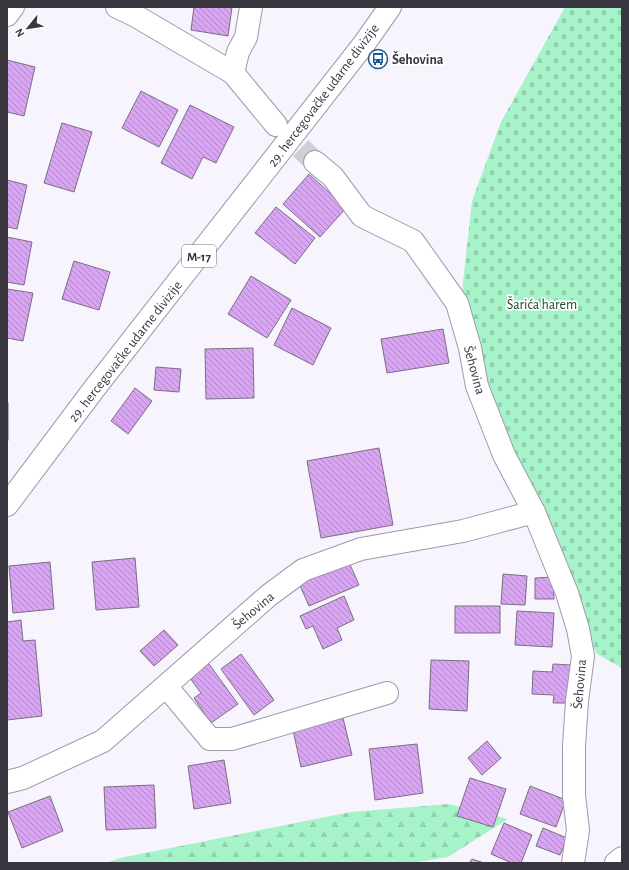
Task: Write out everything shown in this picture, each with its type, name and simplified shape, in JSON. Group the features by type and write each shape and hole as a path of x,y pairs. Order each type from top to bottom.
{"street":[{"path":"7,15 13,7"},
{"path":"117,7 134,15 233,73 276,125"},
{"path":"233,73 238,52 246,37 251,7"},
{"name":"29. hercegovačke udarne divizije","path":"7,504 94,389 364,44 390,7"},
{"name":"Šehovina","path":"315,162 333,177 362,216 413,241 457,303 470,348 477,386 504,455 534,512 567,593 578,629 583,656 574,746 574,796 578,830 573,863"},
{"name":"Šehovina","path":"7,782 23,778 103,741 268,596 303,570 361,549 462,531 534,512"},
{"path":"166,686 210,739 232,739 387,693"},
{"path":"616,863 622,858"}],"green space":[{"name":"Šarića harem","path":"565,7 622,7 622,668 597,654 559,577 508,467 461,301 472,201 501,122"},
{"path":"449,804 508,819 448,857 412,863 106,863 120,858 351,812"}],"building":[{"path":"194,7 232,7 228,36 191,30"},
{"path":"7,60 35,67 24,116 7,112"},
{"path":"141,91 178,110 159,147 122,128"},
{"path":"190,105 234,127 216,163 203,157 192,179 161,163"},
{"path":"62,123 92,132 74,192 44,183"},
{"path":"309,174 346,208 320,237 283,204"},
{"path":"7,180 27,185 17,229 7,227"},
{"path":"276,207 315,238 295,264 255,233"},
{"path":"7,237 32,242 24,285 7,282"},
{"path":"74,261 110,272 99,310 62,299"},
{"path":"251,276 291,300 267,338 228,314"},
{"path":"7,289 33,293 23,341 7,338"},
{"path":"292,308 331,328 313,365 274,345"},
{"path":"443,329 449,363 387,373 381,339"},
{"path":"253,348 254,398 206,399 205,349"},
{"path":"156,367 181,369 179,392 154,390"},
{"path":"135,388 152,401 128,434 111,421"},
{"path":"8,403 8,440 7,440"},
{"path":"379,448 393,525 321,538 307,461"},
{"path":"135,558 139,607 96,610 92,562"},
{"path":"348,560 359,585 309,606 298,581"},
{"path":"50,562 54,609 13,613 9,566"},
{"path":"503,574 527,576 525,605 501,604"},
{"path":"553,577 554,599 535,599 535,578"},
{"path":"344,596 354,620 337,628 342,640 323,649 313,626 306,629 300,616"},
{"path":"455,606 500,606 500,633 455,633"},
{"path":"517,611 554,613 552,647 515,645"},
{"path":"21,620 23,641 35,640 42,716 7,720 7,622"},
{"path":"164,630 178,645 154,666 140,651"},
{"path":"241,654 274,700 254,715 221,669"},
{"path":"206,660 238,704 211,723 194,698 201,693 187,674"},
{"path":"431,660 469,661 467,711 429,709"},
{"path":"553,664 571,665 569,703 553,703 554,695 532,694 533,671 552,672"},
{"path":"343,718 352,755 301,767 293,730"},
{"path":"487,741 501,758 482,775 468,758"},
{"path":"417,744 423,793 375,800 369,749"},
{"path":"224,760 231,803 194,809 188,766"},
{"path":"470,778 506,789 493,827 457,816"},
{"path":"154,785 156,828 106,830 104,787"},
{"path":"530,786 566,800 556,827 520,814"},
{"path":"50,796 63,831 22,848 8,812"},
{"path":"504,823 532,835 521,863 512,863 491,854"},
{"path":"543,828 567,838 560,855 536,846"},
{"path":"472,859 484,863 469,863"}],"tunnel":[{"path":"277,125 315,162"}],"place":[{"name":"Šehovina","path":"378,59"}]}
